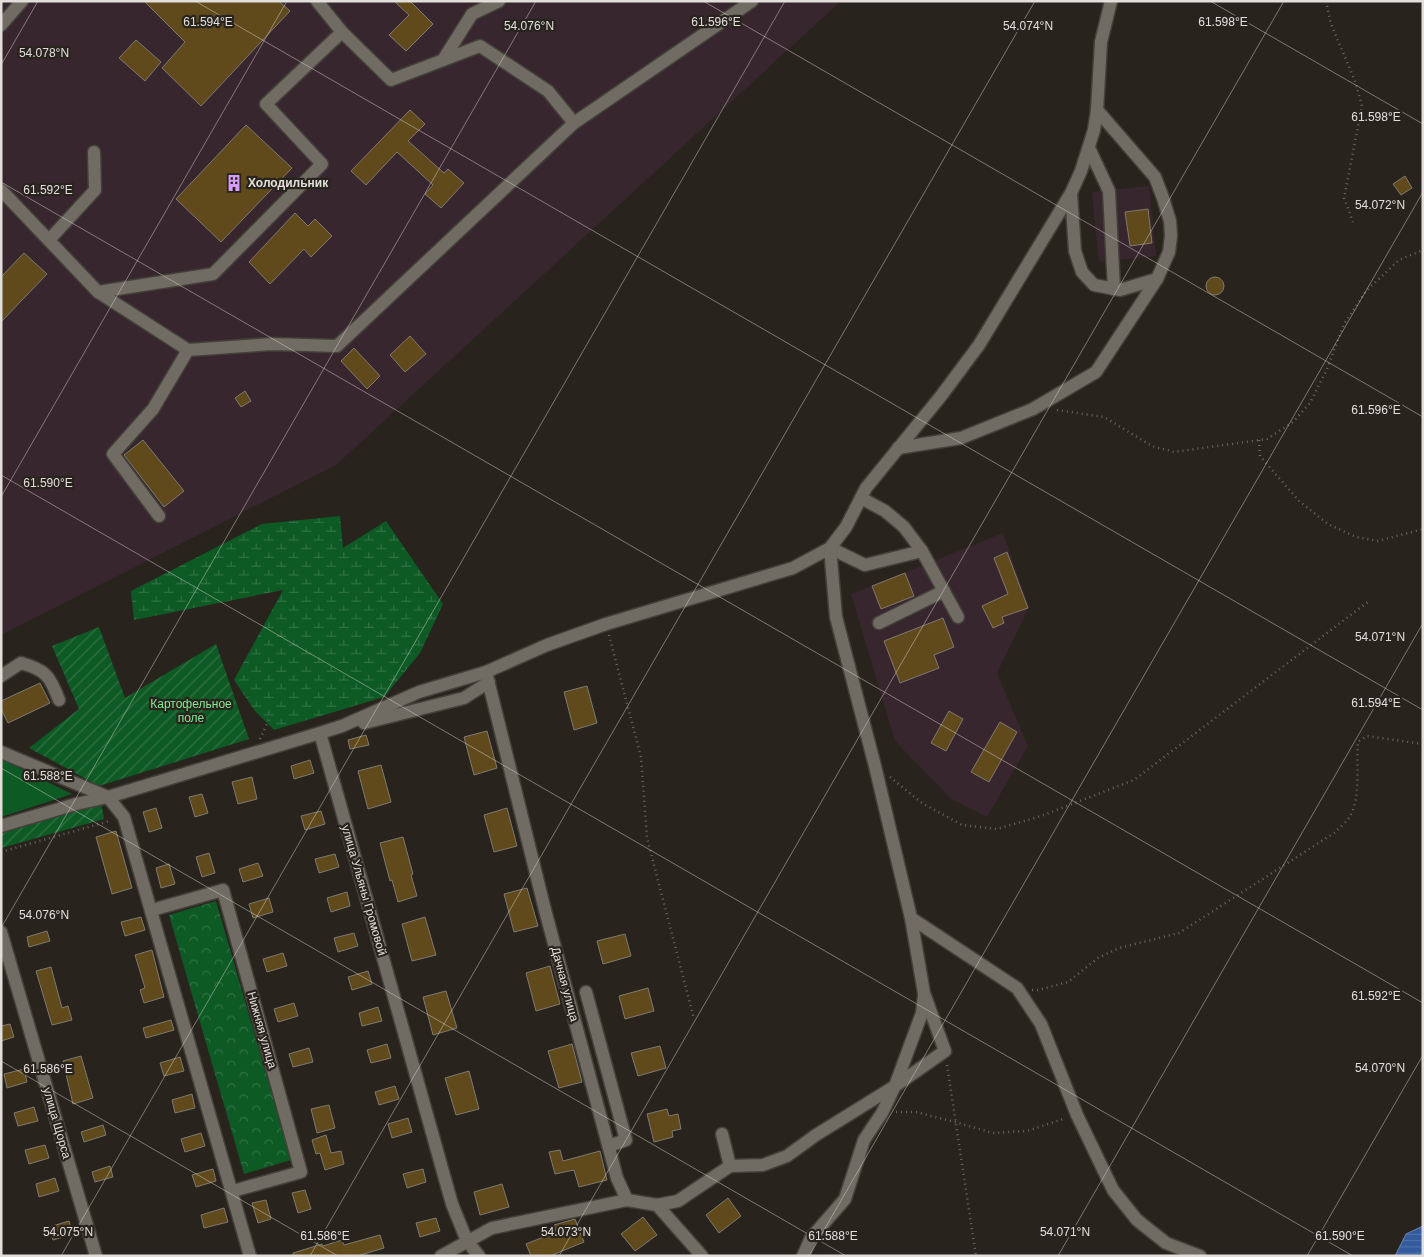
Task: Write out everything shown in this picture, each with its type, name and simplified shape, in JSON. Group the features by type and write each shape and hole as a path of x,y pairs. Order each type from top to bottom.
{"street":[{"path":"317,1 342,32 391,80 480,46 548,91 574,123"},
{"path":"443,60 472,14 499,1"},
{"path":"1,190 98,292 188,350 272,344 337,346 574,123 752,1"},
{"path":"342,726 366,723 464,698 487,677 547,645 606,624 793,568 830,548 846,527 861,498 882,467 979,345 1071,193 1089,148 1097,110 1101,42 1111,1"},
{"path":"1,25 20,2"},
{"path":"98,292 213,274 322,164 266,104 342,32"},
{"path":"898,448 961,438 1033,409 1096,372 1157,279 1169,252 1171,236 1170,221 1164,198 1154,178 1097,110"},
{"path":"1089,148 1109,191 1114,289"},
{"path":"49,240 95,190 94,152"},
{"path":"1071,193 1075,251 1082,272 1094,285 1120,290 1157,279"},
{"path":"159,516 113,454 153,409 188,350"},
{"path":"861,498 885,511 904,527 922,551 958,617"},
{"path":"830,548 865,565 922,551"},
{"path":"441,1256 492,1228 627,1200 657,1205 678,1201 730,1166 763,1165 788,1156 816,1135 895,1086 945,1051 924,993 911,918 876,766 836,617 830,548"},
{"path":"879,623 944,591"},
{"path":"1,676 21,663 39,668 52,682 59,700"},
{"path":"1,826 76,804 108,797 342,726 418,692 487,677"},
{"name":"Дачная улица","path":"487,677 545,910 617,1178 627,1200"},
{"name":"улица Ульяны Громовой","path":"320,733 452,1204 467,1241 479,1256"},
{"path":"1,752 108,797 124,817 250,1256"},
{"name":"Нижняя улица","path":"152,910 222,890 225,899 301,1172 232,1191"},
{"path":"911,918 1018,988 1041,1024 1077,1114 1113,1190 1137,1220 1166,1243 1200,1256"},
{"name":"улица Щорса","path":"1,932 96,1256"},
{"path":"586,992 626,1140 609,1146"},
{"path":"803,1256 811,1238 845,1199 864,1140 882,1113 895,1086 922,1013 924,993"},
{"path":"722,1134 730,1166"},
{"path":"657,1205 702,1256"}],"path":[{"path":"1326,1 1330,24 1355,81 1362,106 1344,198 1353,222"},
{"path":"1033,409 1104,417 1152,446 1174,452 1267,439 1293,422 1310,403 1327,369 1344,324 1366,291 1399,260 1423,250"},
{"path":"1259,440 1260,456 1299,501 1328,524 1356,537 1378,541 1423,529"},
{"path":"876,766 922,803 962,825 997,829 1041,816 1134,780 1369,601"},
{"path":"606,624 641,757 647,838 694,1019"},
{"path":"257,752 258,744 269,719"},
{"path":"1018,988 1038,990 1068,982 1098,958 1119,948 1179,933 1334,833 1350,817 1356,799 1358,742 1367,736 1423,744"},
{"path":"1,852 124,817"},
{"path":"945,1051 976,1256"},
{"path":"882,1113 916,1112 992,1133 1026,1131 1077,1114"}],"shaded area":[{"path":"1,1 841,1 336,465 1,635"},
{"path":"1149,186 1156,256 1099,262 1092,192"},
{"path":"1003,533 1029,607 997,673 1028,746 987,817 951,799 895,741 851,594"}],"green space":[{"path":"340,516 343,548 386,521 443,604 420,653 384,697 274,730 255,711 234,680 283,590 134,620 131,591 262,524"},
{"name":"Картофельное поле","path":"99,627 125,698 216,644 249,739 99,786 29,748 79,709 52,646"},
{"path":"1,759 72,794 1,817"},
{"path":"101,802 104,819 1,848 1,833"},
{"path":"216,901 291,1160 244,1174 169,915"}],"water":[{"path":"1423,1226 1423,1256 1395,1256 1406,1234"}],"building":[{"path":"144,1 279,1 290,11 201,106 162,68 185,42"},
{"path":"394,1 410,1 433,24 406,51 389,35 409,15"},
{"path":"136,40 161,62 145,81 119,58"},
{"path":"410,110 425,124 408,141 444,173 448,169 464,183 441,208 425,194 433,185 397,152 366,185 351,171"},
{"name":"Холодильник","path":"246,125 292,168 221,242 176,199"},
{"path":"1405,176 1412,188 1401,195 1393,184"},
{"path":"1148,209 1152,243 1130,246 1125,212"},
{"path":"295,213 308,226 315,219 332,236 311,257 304,249 270,284 249,262"},
{"path":"24,253 47,274 1,322 1,277"},
{"path":"1211,277 1219,277 1224,282 1222,293 1211,295 1206,290 1206,282"},
{"path":"410,336 426,354 405,372 390,355"},
{"path":"354,348 380,376 367,389 341,361"},
{"path":"245,391 251,401 241,407 235,398"},
{"path":"143,440 184,491 164,507 124,455"},
{"path":"1007,552 1028,608 1002,617 1004,623 993,628 982,606 1008,594 994,558"},
{"path":"905,573 914,596 881,609 872,586"},
{"path":"943,618 954,647 934,655 939,668 900,683 884,641"},
{"path":"40,683 50,703 8,723 1,709 1,701"},
{"path":"587,686 597,723 574,730 564,692"},
{"path":"949,711 963,719 946,751 931,743"},
{"path":"1000,722 1017,732 989,782 971,772"},
{"path":"487,731 497,768 474,775 464,737"},
{"path":"366,735 369,745 350,749 348,740"},
{"path":"310,760 314,773 294,779 291,766"},
{"path":"381,765 391,802 368,809 358,771"},
{"path":"252,777 257,799 238,804 232,782"},
{"path":"202,794 208,813 195,817 189,797"},
{"path":"156,808 162,828 149,832 143,812"},
{"path":"507,808 517,846 494,852 484,815"},
{"path":"321,811 325,824 305,830 301,816"},
{"path":"116,831 132,888 112,894 96,837"},
{"path":"403,837 417,896 398,902 392,880 390,881 380,843"},
{"path":"209,853 215,873 202,877 196,857"},
{"path":"335,854 339,867 319,873 315,859"},
{"path":"258,863 263,876 243,882 239,869"},
{"path":"169,864 175,884 161,888 156,868"},
{"path":"527,888 538,926 514,932 504,894"},
{"path":"347,892 350,906 331,912 327,898"},
{"path":"269,898 273,912 253,918 249,904"},
{"path":"141,917 145,930 125,936 121,922"},
{"path":"425,917 436,955 412,961 402,924"},
{"path":"47,931 50,941 29,947 27,937"},
{"path":"354,933 358,946 338,952 334,938"},
{"path":"625,934 631,956 603,964 597,941"},
{"path":"152,950 164,997 144,1003 140,990 145,988 135,955"},
{"path":"283,953 287,966 267,972 263,959"},
{"path":"550,966 560,1004 536,1011 526,973"},
{"path":"51,967 62,1008 68,1006 72,1020 52,1025 36,971"},
{"path":"368,971 372,984 352,990 348,977"},
{"path":"648,988 654,1011 625,1019 619,996"},
{"path":"446,991 457,1028 433,1035 423,997"},
{"path":"294,1003 298,1016 278,1022 274,1009"},
{"path":"378,1007 382,1021 362,1026 359,1013"},
{"path":"171,1020 174,1030 146,1038 143,1028"},
{"path":"10,1024 14,1037 1,1041 1,1026"},
{"path":"387,1044 391,1058 371,1063 367,1050"},
{"path":"572,1044 582,1082 559,1088 548,1051"},
{"path":"660,1046 666,1068 638,1076 631,1053"},
{"path":"309,1048 313,1062 293,1067 289,1054"},
{"path":"81,1056 93,1098 73,1104 63,1061"},
{"path":"180,1057 184,1071 164,1076 160,1063"},
{"path":"24,1069 27,1082 7,1088 4,1074"},
{"path":"469,1071 479,1109 456,1115 445,1078"},
{"path":"395,1086 399,1099 379,1105 375,1092"},
{"path":"192,1094 195,1108 175,1113 172,1100"},
{"path":"329,1105 335,1128 317,1133 311,1109"},
{"path":"34,1107 38,1121 18,1126 14,1113"},
{"path":"667,1109 669,1116 678,1114 681,1129 672,1131 673,1137 654,1142 647,1114"},
{"path":"408,1118 412,1132 392,1138 388,1124"},
{"path":"103,1125 106,1135 84,1142 81,1132"},
{"path":"201,1133 205,1146 185,1152 181,1139"},
{"path":"326,1135 331,1153 341,1151 344,1164 325,1170 320,1153 316,1154 312,1140"},
{"path":"45,1145 49,1158 29,1164 25,1150"},
{"path":"560,1150 563,1161 600,1151 607,1180 579,1187 574,1170 555,1174 549,1152"},
{"path":"110,1166 113,1177 95,1182 92,1172"},
{"path":"213,1169 216,1181 196,1187 192,1175"},
{"path":"423,1169 426,1182 407,1188 403,1174"},
{"path":"55,1178 59,1191 39,1197 36,1184"},
{"path":"502,1184 509,1207 480,1215 474,1192"},
{"path":"305,1190 311,1209 298,1213 292,1193"},
{"path":"728,1198 741,1216 719,1233 706,1215"},
{"path":"266,1200 271,1219 258,1223 252,1203"},
{"path":"224,1208 228,1222 204,1228 201,1215"},
{"path":"643,1217 657,1235 635,1251 621,1234"},
{"path":"436,1218 440,1231 420,1237 416,1223"},
{"path":"575,1219 584,1242 550,1256 531,1256 526,1244 556,1232 554,1225"},
{"path":"69,1221 73,1234 53,1240 49,1227"},
{"path":"380,1235 384,1248 357,1256 293,1256 293,1253 322,1244 323,1246 342,1240 344,1245"}],"place":[{"name":"Холодильник","path":"234,183"}]}
